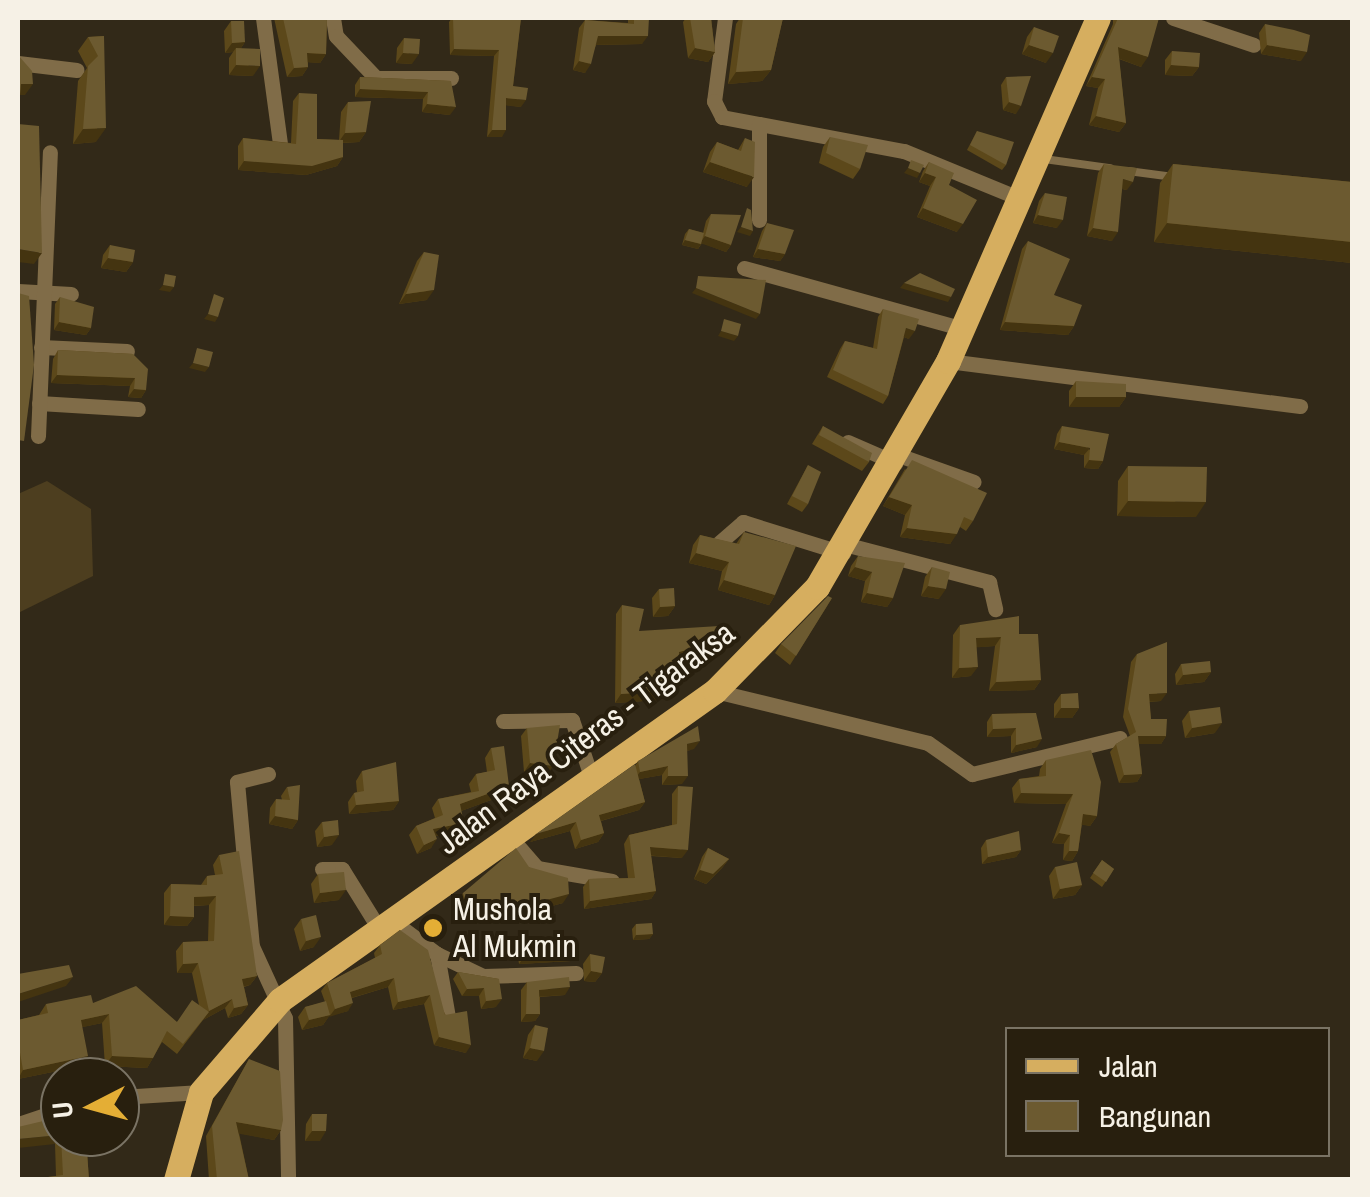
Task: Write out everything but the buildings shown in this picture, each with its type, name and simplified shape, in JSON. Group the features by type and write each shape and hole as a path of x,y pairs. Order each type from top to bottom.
{"main road":[{"name":"Jalan Raya Citeras - Tigaraksa","path":"176,1180 201,1092 280,1000 715,691 784,628 845,549 898,459 948,361 1016,196 1098,18"}],"street":[{"path":"263,18 280,143"},
{"path":"334,18 337,36 376,78 451,78"},
{"path":"725,18 714,106 722,118 904,151 1016,196"},
{"path":"1173,18 1254,45"},
{"path":"18,63 77,70"},
{"path":"758,124 759,220"},
{"path":"38,436 50,152"},
{"path":"744,268 961,328"},
{"path":"18,291 71,294"},
{"path":"41,347 127,351"},
{"path":"948,361 1300,406"},
{"path":"39,404 138,408"},
{"path":"844,440 974,482"},
{"path":"719,543 743,522 989,582 996,609"},
{"path":"715,691 928,743 972,774 1120,738"},
{"path":"503,721 572,720 592,779"},
{"path":"268,774 237,782 252,946 280,1000 288,1180"},
{"path":"511,838 538,868 612,880"},
{"path":"322,869 342,869 384,923 483,976 576,973"},
{"path":"437,954 448,1018"},
{"path":"140,1097 201,1092"}],"lane":[{"path":"1035,157 1190,180"}],"shaded area":[{"path":"47,481 91,509 93,576 18,613 18,494"}],"place":[{"name":"Mushola Al Mukmin","path":"433,928"}]}
